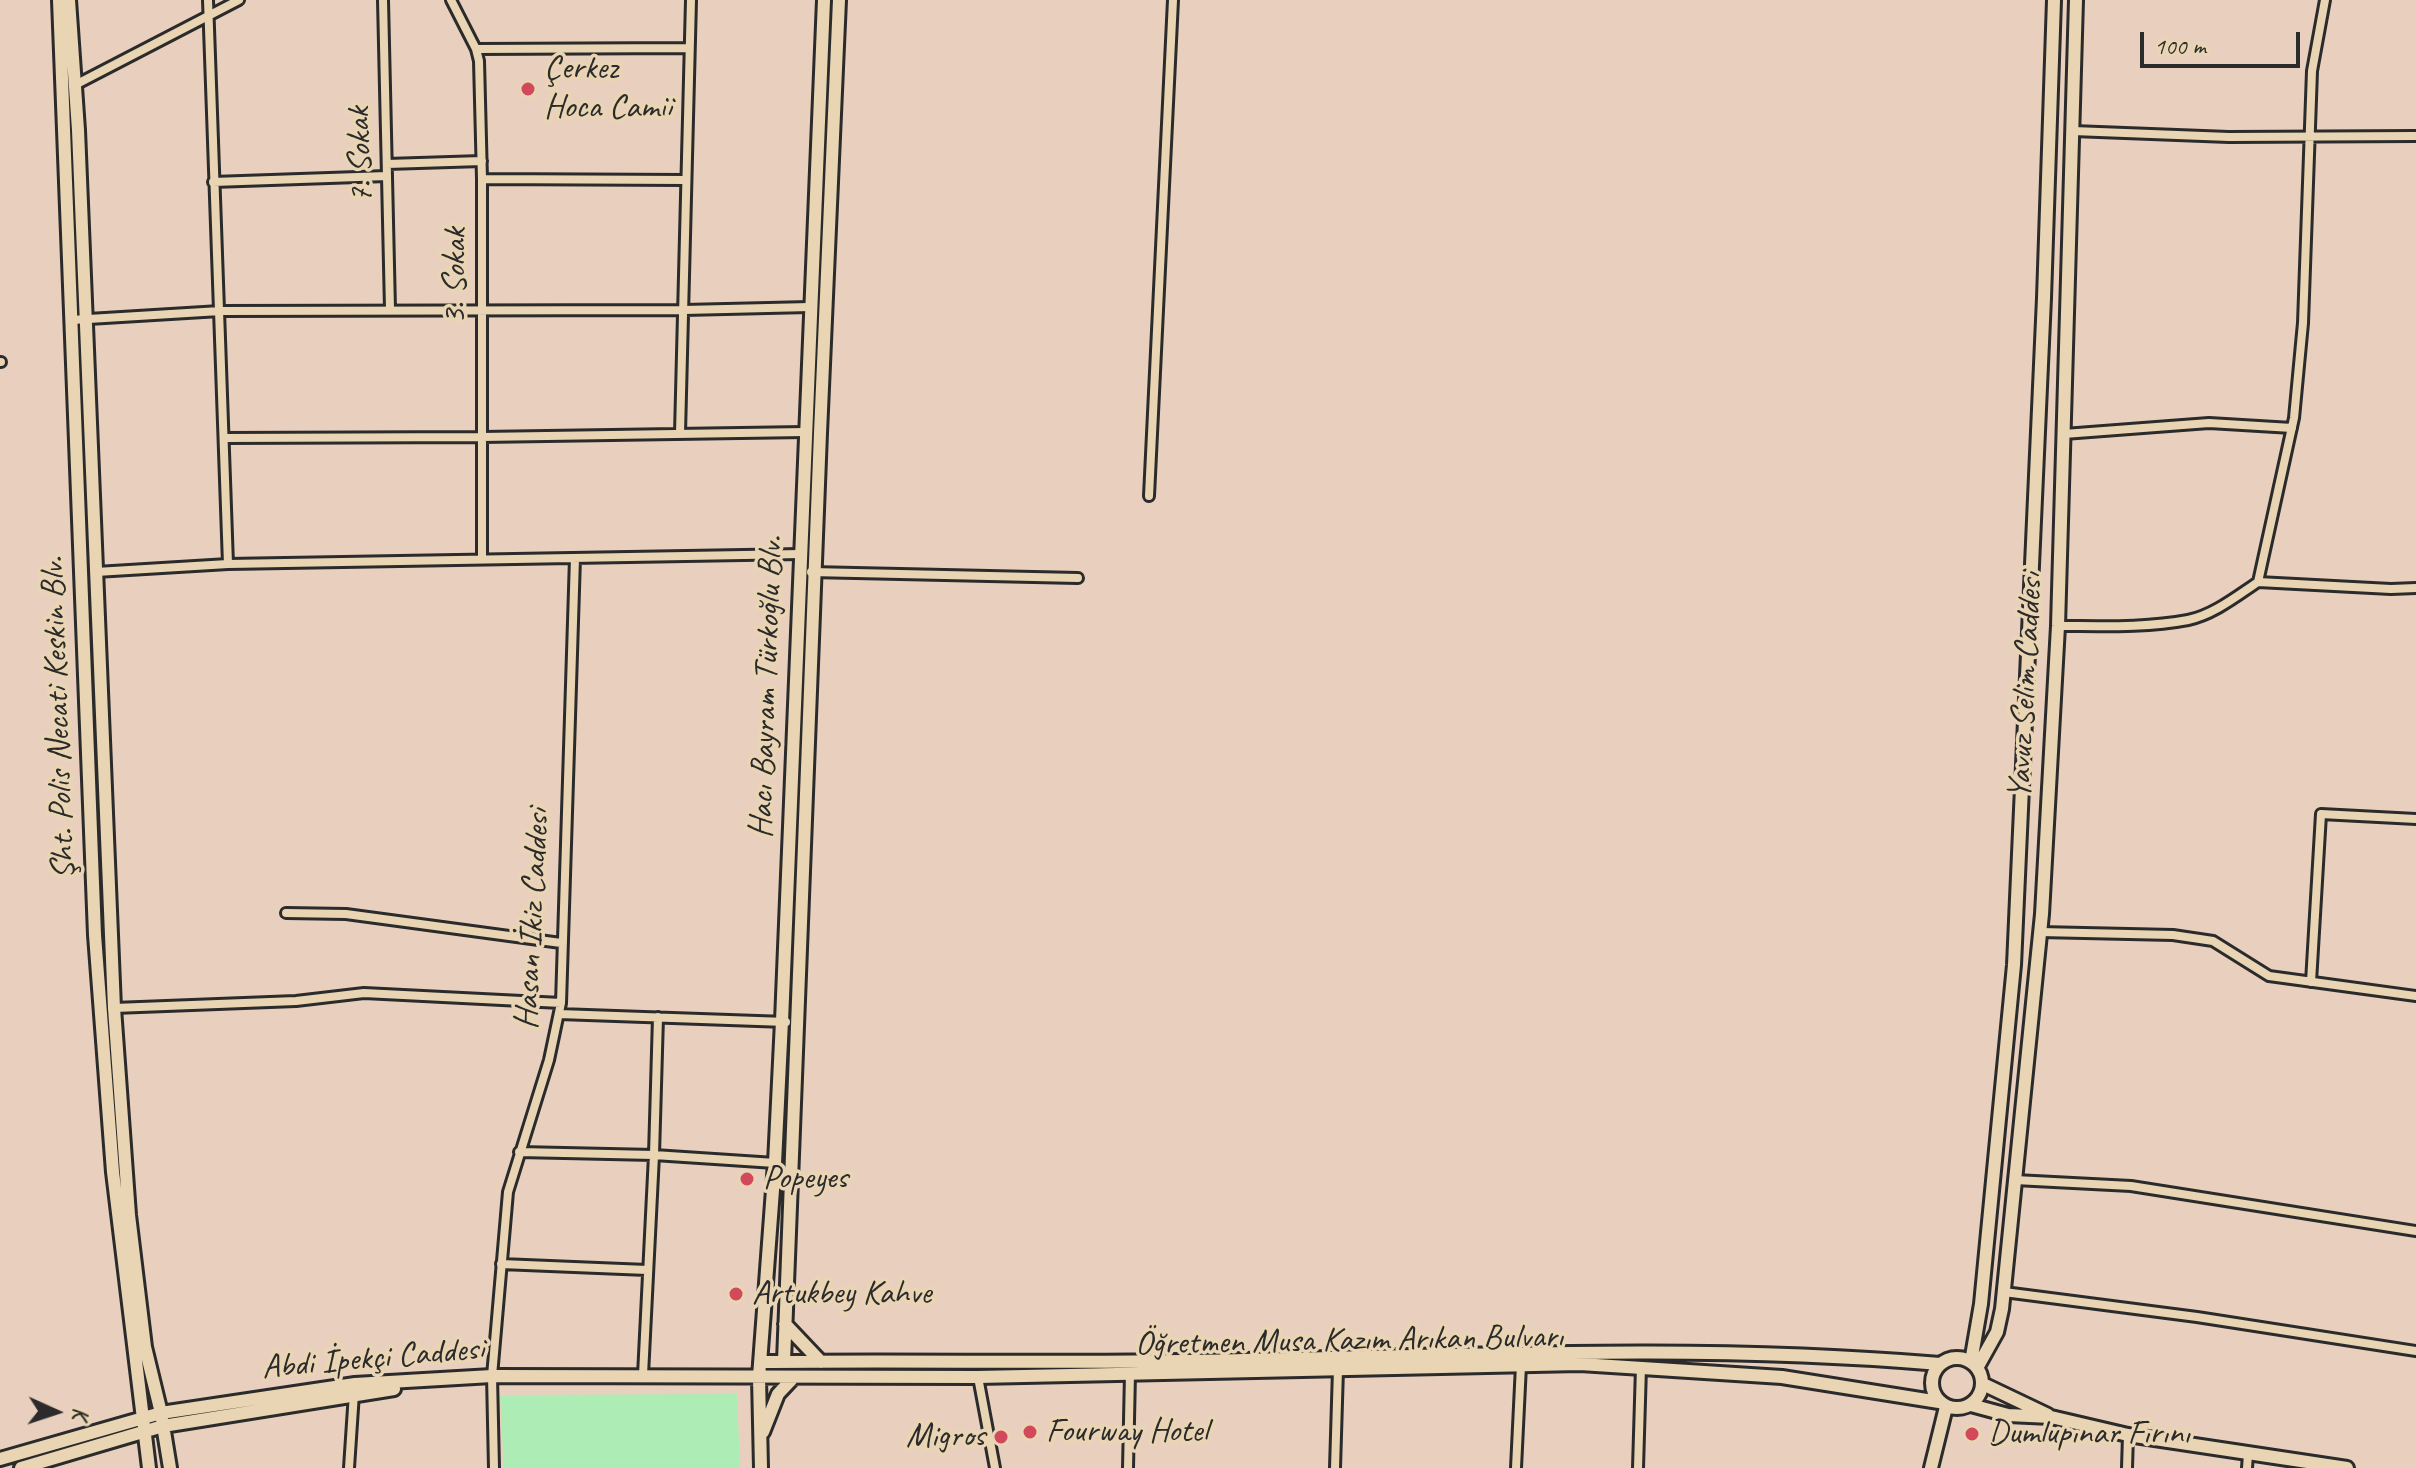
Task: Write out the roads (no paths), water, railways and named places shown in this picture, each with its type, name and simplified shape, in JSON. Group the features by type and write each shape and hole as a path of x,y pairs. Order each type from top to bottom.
{"street":[{"name":"Şht. Polis Necati Keskin Blv.","path":"59,0 95,935 113,1172 149,1468"},
{"name":"Şht. Polis Necati Keskin Blv.","path":"69,0 86,318 114,1008 129,1215 145,1347 170,1468"},
{"path":"208,0 228,564"},
{"path":"75,85 239,0"},
{"name":"7. Sokak","path":"383,0 390,309"},
{"name":"3. Sokak","path":"451,0 479,61 482,559"},
{"path":"680,433 691,0"},
{"name":"Hacı Bayram Türkoğlu Blv.","path":"761,1468 759,1377 782,1021 824,0"},
{"name":"Hacı Bayram Türkoğlu Blv.","path":"784,1361 839,0"},
{"path":"1149,496 1173,0"},
{"name":"Yavuz Selim Caddesi","path":"1974,1365 2014,965 2054,0"},
{"name":"Yavuz Selim Caddesi","path":"1974,1365 1997,1332 2004,1292 2040,932 2058,626 2076,0"},
{"path":"2258,582 2292,428 2303,323 2312,71 2325,0"},
{"path":"476,49 689,48"},
{"path":"2073,131 2229,137 2416,136"},
{"path":"387,164 482,161"},
{"path":"213,182 387,176"},
{"path":"482,179 686,180"},
{"path":"72,320 220,311 810,307"},
{"path":"2064,434 2209,423 2292,428"},
{"path":"224,438 805,432"},
{"path":"96,572 228,564 801,554"},
{"name":"Hasan İkiz Caddesi","path":"494,1468 492,1376 508,1192 549,1060 561,1003 575,558"},
{"path":"800,572 1078,578"},
{"path":"2030,627 2190,620 2229,601 2258,582 2416,588"},
{"path":"2311,982 2321,814 2416,819"},
{"path":"286,913 346,914 561,943"},
{"path":"2040,932 2173,935 2213,941 2269,976 2416,996"},
{"path":"114,1008 296,1001 364,993 561,1003"},
{"path":"559,1014 797,1022"},
{"path":"643,1375 658,1017"},
{"path":"519,1152 654,1155 775,1163"},
{"path":"2015,1180 2131,1186 2416,1231"},
{"path":"501,1264 647,1270"},
{"path":"2004,1292 2197,1317 2416,1351"},
{"path":"785,1324 821,1362"},
{"name":"Öğretmen Musa Kazım Arıkan Bulvarı","path":"759,1377 978,1377 1338,1369 1702,1353 1854,1356 1940,1364"},
{"path":"2051,1417 1983,1384 1974,1365 1955,1358 1940,1364 1934,1371 1931,1387 1943,1404 1954,1409 1971,1405 2008,1415 2051,1417 2128,1435 2347,1468"},
{"path":"1516,1468 1521,1359"},
{"name":"Öğretmen Musa Kazım Arıkan Bulvarı","path":"760,1362 1521,1359 1782,1377 1943,1404"},
{"path":"977,1362 995,1468"},
{"path":"1638,1468 1641,1367"},
{"path":"1335,1468 1338,1369"},
{"path":"1128,1468 1130,1373"},
{"name":"Abdi İpekçi Caddesi","path":"162,1419 354,1389 492,1376 759,1377"},
{"path":"760,1439 778,1394 794,1377"},
{"path":"1971,1405 1983,1384"},
{"path":"349,1468 354,1389"},
{"path":"1931,1468 1943,1404"},
{"path":"30,1467 162,1419"},
{"path":"0,1459 142,1426"},
{"path":"2127,1468 2128,1435"},
{"path":"2247,1468 2248,1454"}],"place":[{"name":"Çerkez Hoca Camii","path":"528,89"},
{"name":"Popeyes","path":"747,1179"},
{"name":"Artukbey Kahve","path":"736,1294"},
{"name":"Fourway Hotel","path":"1030,1432"},
{"name":"Dumlupınar Fırını","path":"1972,1434"},
{"name":"Migros","path":"1001,1437"}]}
